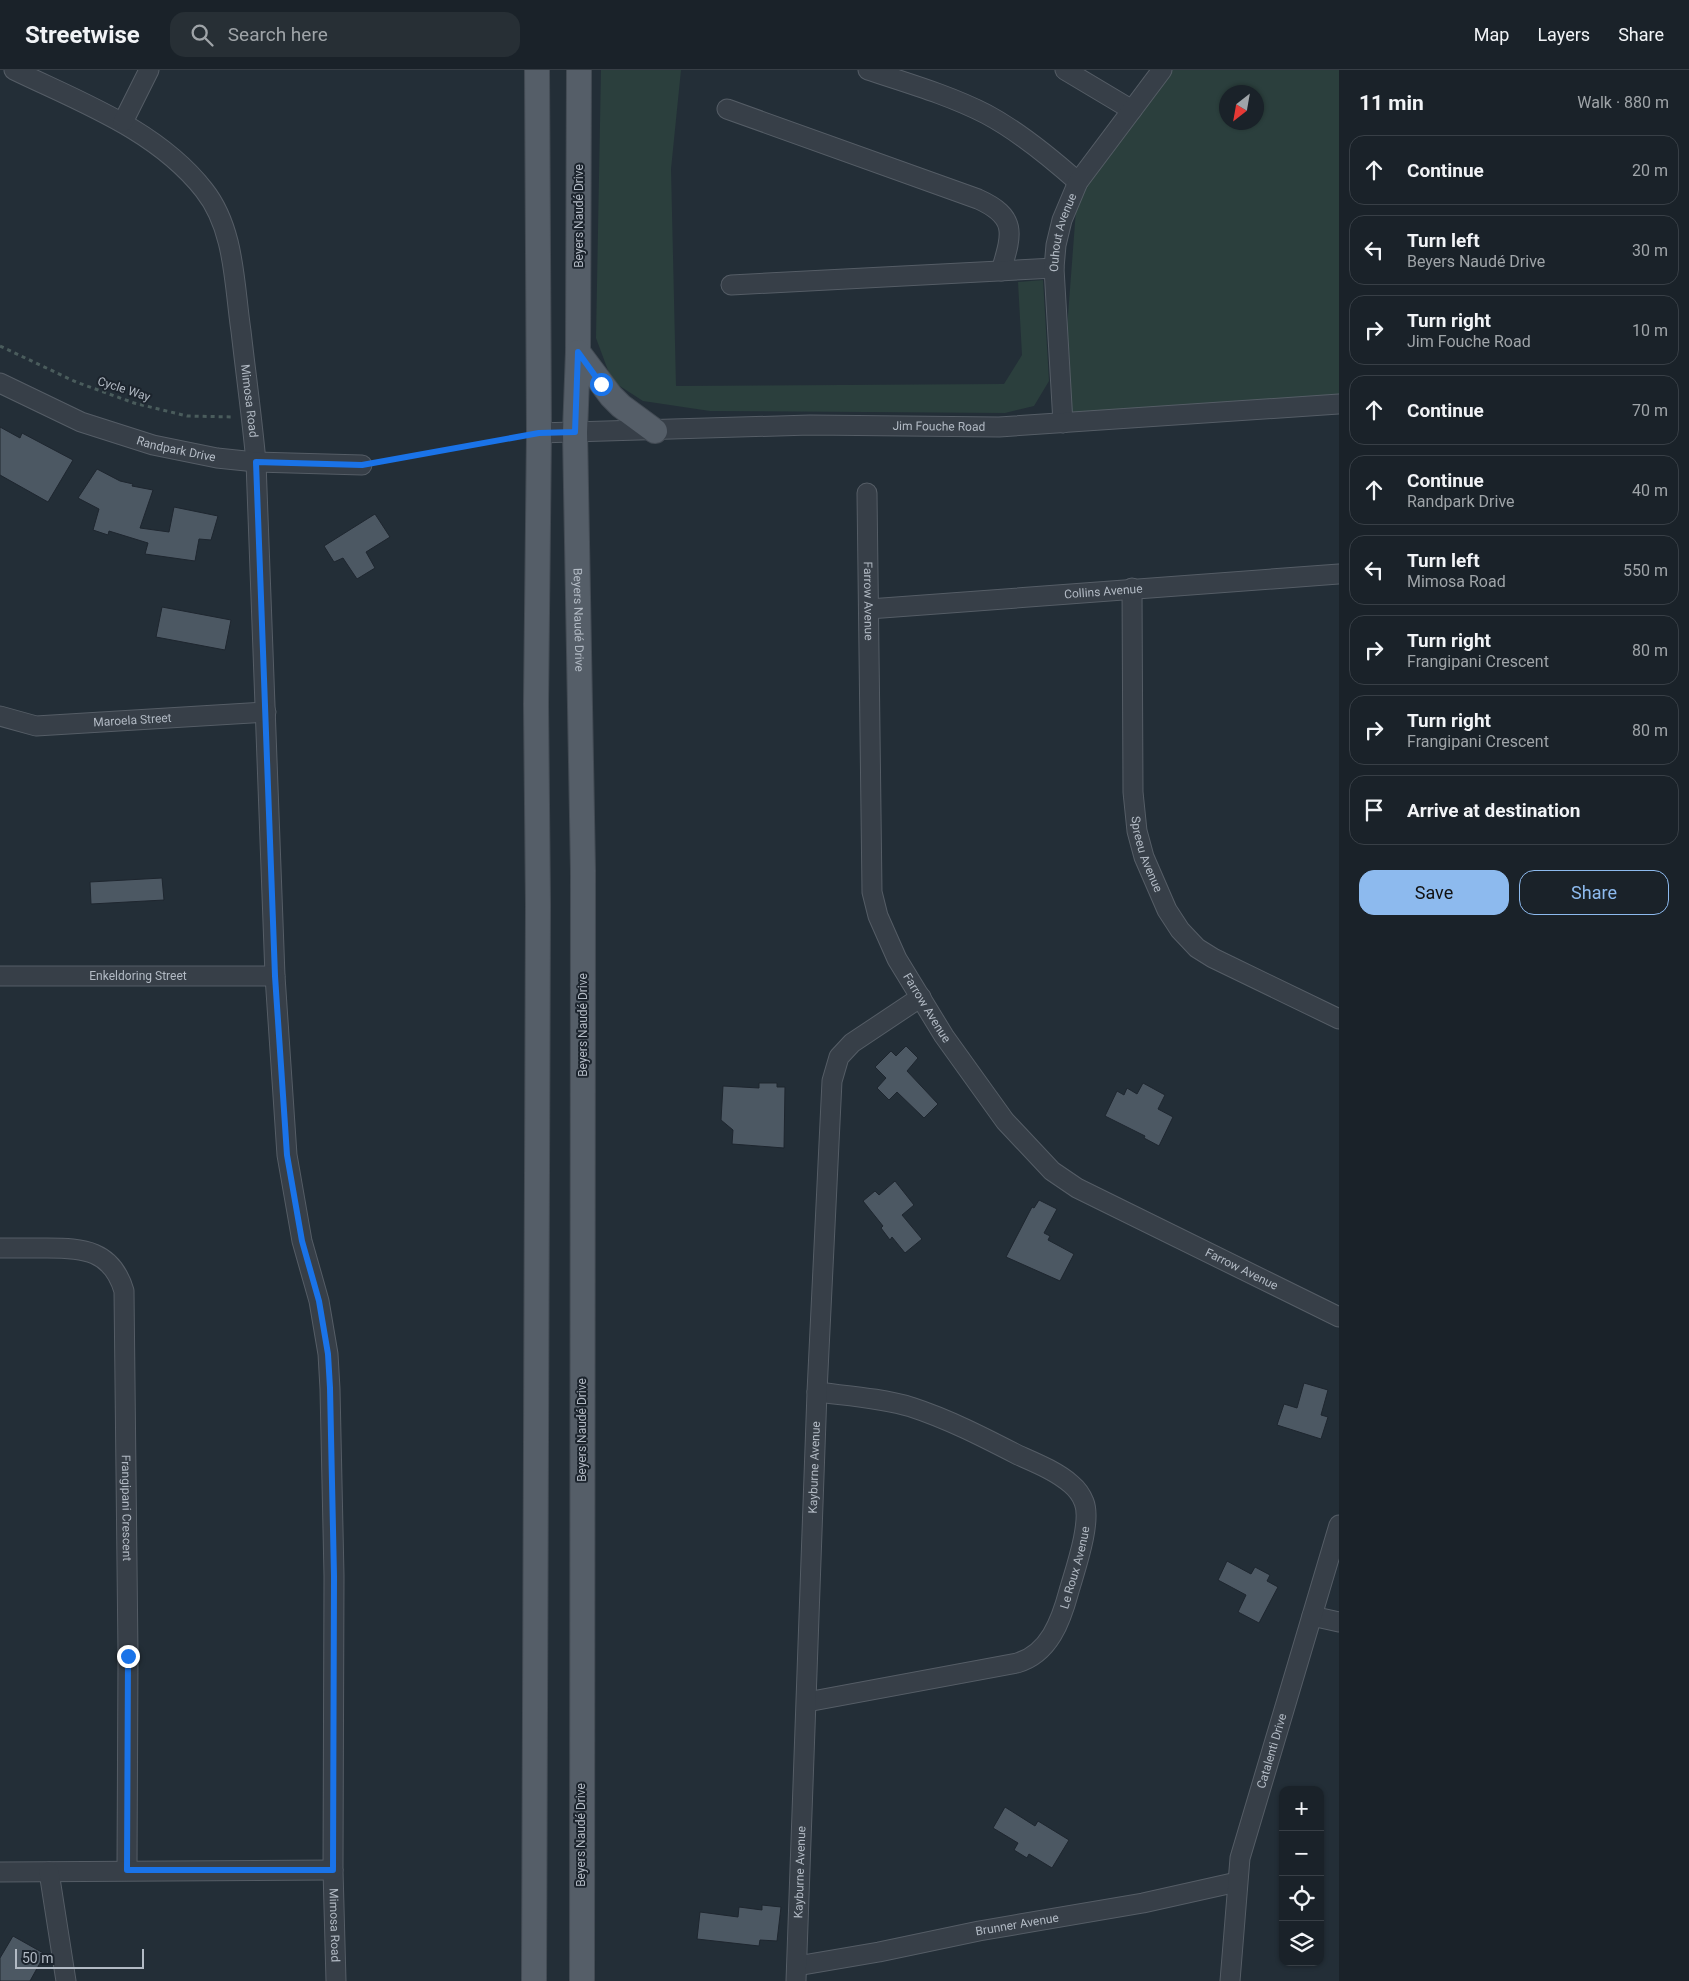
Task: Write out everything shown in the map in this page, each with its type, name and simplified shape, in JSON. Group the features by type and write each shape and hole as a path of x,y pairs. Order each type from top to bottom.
{"main road":[{"path":"534,1981 538,925 536,704 539,433 537,70"},
{"name":"Beyers Naudé Drive","path":"579,70 578,352 575,432 582,871 582,1981"},
{"path":"578,352 611,396 621,406 655,431"}],"street":[{"name":"Mimosa Road","path":"14,70 123,122 157,145 184,168 204,190 218,211 229,243 252,416 256,462 275,976 287,1155 302,1241 319,1301 328,1354 334,1567 333,1870 336,1981"},
{"path":"123,122 149,70"},
{"path":"868,70 986,114 1078,182"},
{"path":"1065,70 1132,110"},
{"name":"Ouhout Avenue","path":"1063,423 1054,268 1056,245 1062,220 1078,182 1162,70"},
{"path":"727,109 993,205 1002,212 1007,223 1008,247 1001,271"},
{"path":"732,285 1054,268"},
{"name":"Randpark Drive","path":"0,383 81,422 153,445 217,458 256,462 362,465"},
{"name":"Jim Fouche Road","path":"539,433 810,425 999,427 1339,404"},
{"name":"Farrow Avenue","path":"867,493 872,892 878,916 897,959 944,1036 1005,1121 1052,1171 1077,1188 1339,1316"},
{"name":"Collins Avenue","path":"869,609 1339,574"},
{"name":"Spreeu Avenue","path":"1132,588 1133,792 1137,831 1144,857 1167,910 1180,930 1197,948 1339,1019"},
{"name":"Maroela Street","path":"0,716 36,726 266,712"},
{"name":"Enkeldoring Street","path":"0,976 275,976"},
{"name":"Kayburne Avenue","path":"797,1974 817,1392 832,1081 839,1057 852,1044 921,997"},
{"name":"Frangipani Crescent","path":"0,1248 75,1248 92,1252 104,1259 112,1268 120,1279 124,1291 128,1656 127,1870"},
{"name":"Le Roux Avenue","path":"807,1702 1026,1661 1050,1640 1066,1603 1085,1532 1086,1517 1086,1504 1080,1492 1070,1483 1054,1472 989,1440 910,1407 858,1397 817,1392"},
{"name":"Catalenti Drive","path":"1230,1981 1240,1858 1339,1525"},
{"path":"1312,1616 1339,1622"},
{"path":"0,1872 333,1870"},
{"path":"48,1872 66,1981"},
{"name":"Brunner Avenue","path":"797,1974 879,1952 979,1931 1143,1903 1237,1882"}],"path":[{"name":"Cycle Way","path":"0,346 76,382 134,403 187,416 252,416"},
{"path":"362,465 539,433"}],"green space":[{"path":"601,70 681,70 671,169 676,386 1004,384 1022,355 1018,282 1043,280 1049,381 1034,406 1005,413 710,411 643,401 612,381 596,338"},
{"path":"1155,70 1339,70 1339,403 1060,421 1079,170"}],"building":[{"path":"0,427 20,438 22,433 73,460 48,502 0,475"},
{"path":"97,469 120,481 133,484 132,486 153,490 140,528 169,532 174,507 218,516 211,540 199,539 195,561 145,554 148,543 109,531 108,535 93,530 99,509 78,498"},
{"path":"375,514 390,537 366,552 375,568 357,579 343,558 334,562 324,546"},
{"path":"162,607 231,620 225,650 156,637"},
{"path":"162,878 164,900 91,904 90,882"},
{"path":"906,1046 918,1058 907,1071 938,1104 924,1118 897,1092 889,1100 877,1088 886,1078 875,1067 891,1051 896,1056"},
{"path":"759,1083 777,1083 777,1087 785,1087 784,1148 732,1144 733,1130 721,1120 723,1086 759,1088"},
{"path":"1143,1083 1165,1095 1158,1109 1173,1117 1159,1146 1144,1138 1145,1136 1105,1116 1117,1091 1124,1095 1127,1088 1137,1094"},
{"path":"895,1181 914,1205 902,1215 922,1239 905,1253 892,1237 890,1240 881,1228 883,1226 863,1201 875,1191 879,1195"},
{"path":"1039,1200 1057,1209 1044,1233 1050,1236 1048,1240 1074,1254 1060,1281 1006,1257 1032,1207 1034,1208"},
{"path":"1304,1383 1328,1390 1321,1415 1328,1417 1321,1439 1277,1425 1284,1404 1297,1408"},
{"path":"1227,1561 1251,1574 1255,1567 1270,1575 1267,1581 1278,1587 1259,1623 1238,1612 1246,1595 1218,1580"},
{"path":"1005,1807 1035,1826 1038,1821 1069,1840 1052,1868 1029,1854 1027,1858 1014,1850 1018,1843 993,1828"},
{"path":"762,1905 781,1907 777,1941 760,1940 759,1946 697,1939 700,1912 738,1917 739,1907 762,1910"},
{"path":"13,1936 45,1954 30,1981 0,1981 0,1958"}],"route":[{"path":"128,1656 127,1870 333,1870 334,1576 330,1388 328,1354 319,1301 302,1241 287,1155 275,976 256,462 362,465 539,433 575,432 578,352 601,384"}]}
